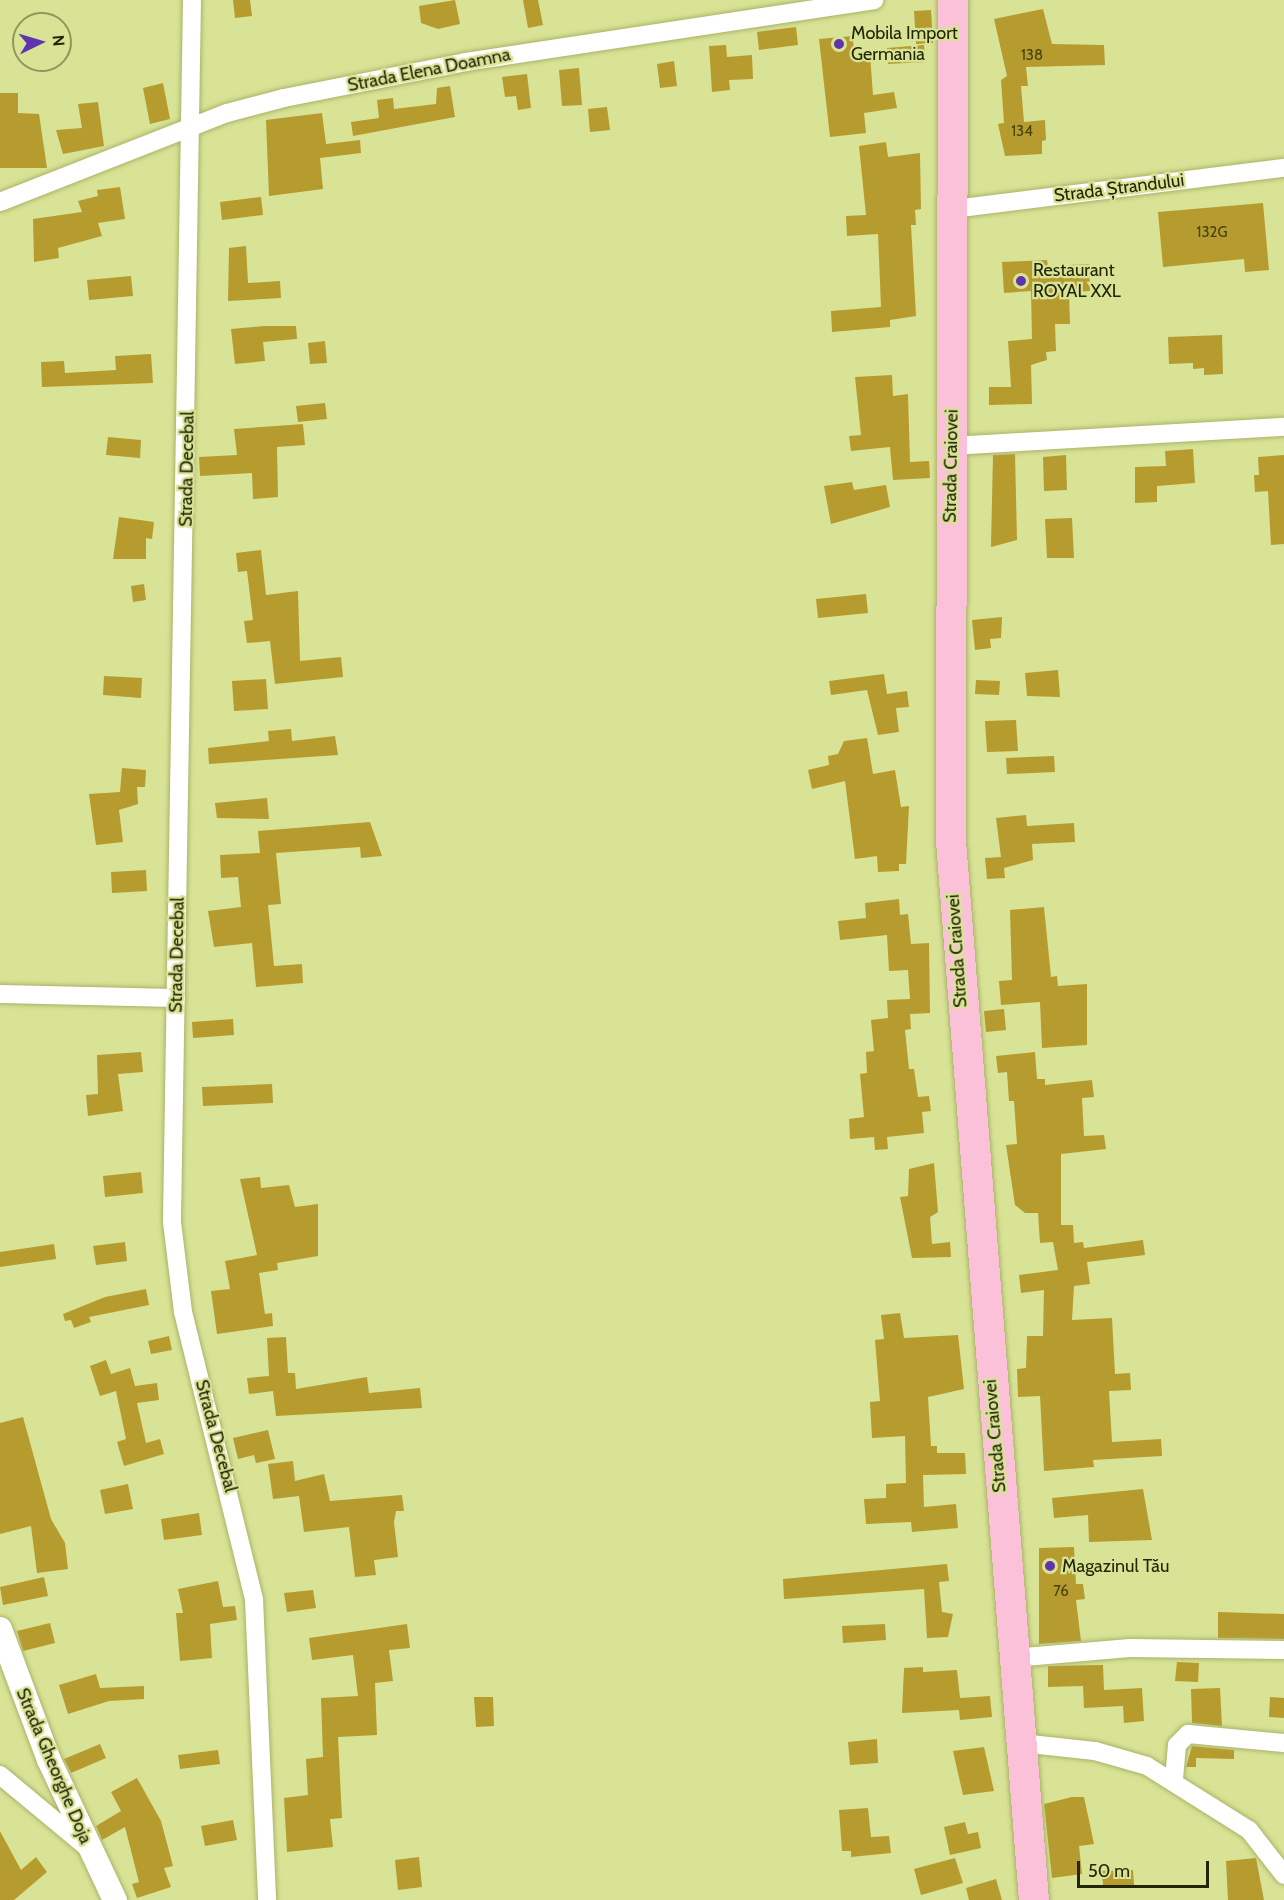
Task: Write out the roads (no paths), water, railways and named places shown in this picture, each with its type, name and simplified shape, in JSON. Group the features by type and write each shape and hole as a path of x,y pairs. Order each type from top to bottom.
{"main road":[{"name":"Strada Craiovei","path":"954,0 951,841 1013,1658 1034,1900"}],"street":[{"name":"Strada Decebal","path":"192,0 194,126 172,1222 177,1276 254,1599 267,1900"},
{"name":"Strada Elena Doamna","path":"0,202 194,126 284,98 465,62 874,0"},
{"name":"Strada Ștrandului","path":"953,209 1284,168"},
{"path":"951,446 1284,427"},
{"path":"0,994 176,998"},
{"name":"Strada Gheorghe Doja","path":"0,1629 88,1848 115,1900"},
{"path":"1013,1658 1130,1648 1284,1650"},
{"path":"1173,1779 1177,1744 1188,1734 1284,1743"},
{"path":"1021,1743 1121,1757 1173,1779 1249,1830 1284,1875"},
{"path":"0,1774 88,1848"}],"place":[{"name":"Mobila Import Germania","path":"839,44"},
{"name":"Restaurant ROYAL XXL","path":"1021,281"},
{"name":"Magazinul Tău","path":"1050,1566"}]}
